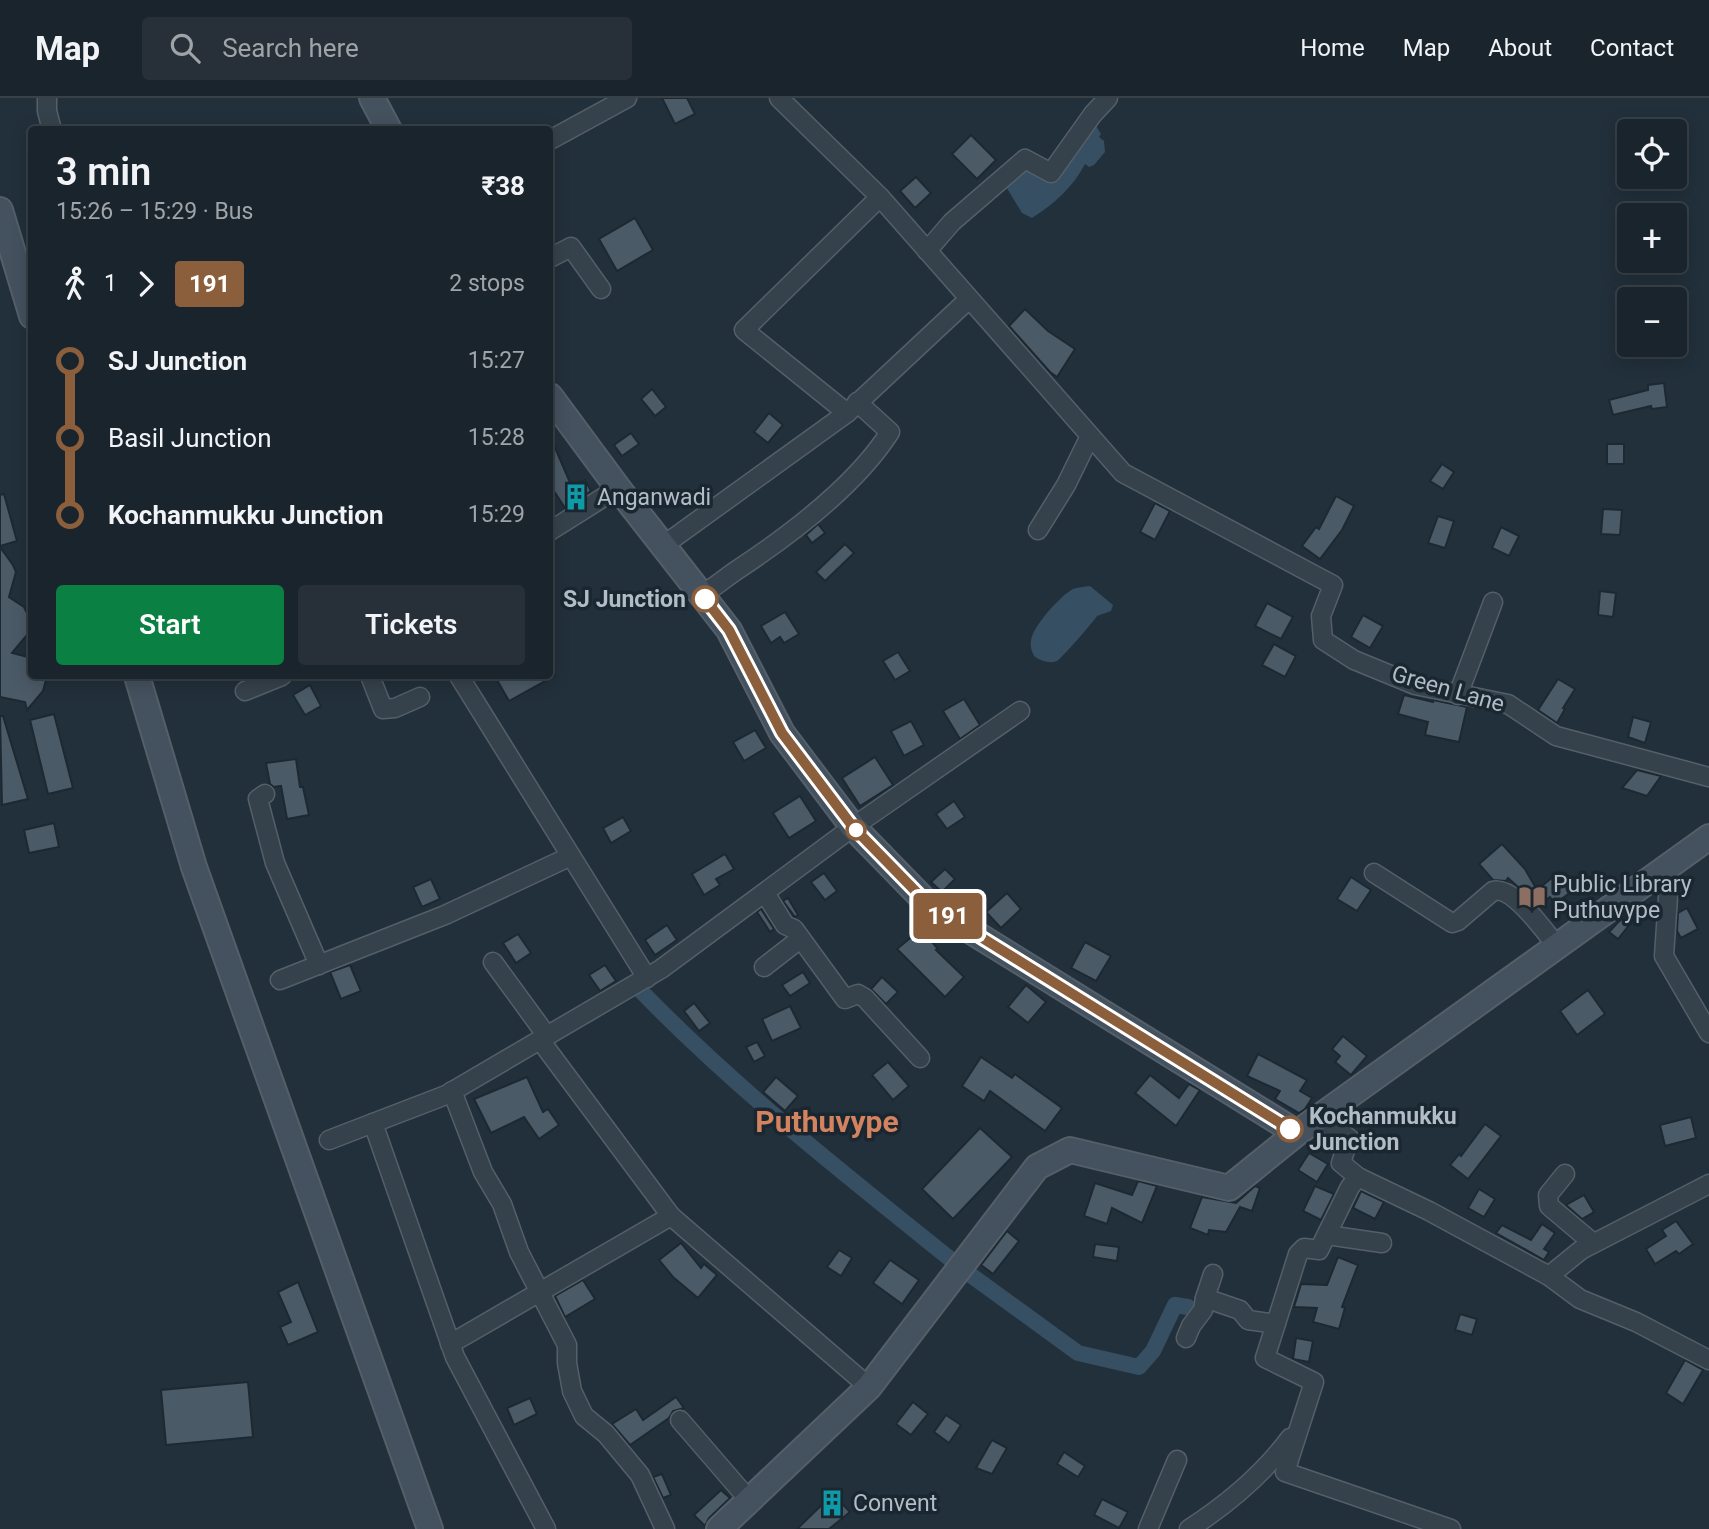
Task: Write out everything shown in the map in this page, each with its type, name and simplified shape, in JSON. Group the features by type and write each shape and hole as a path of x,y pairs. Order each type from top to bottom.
{"main road":[{"path":"372,98 387,126"},
{"path":"0,210 28,304"},
{"path":"553,400 729,630 782,733 853,827 929,905 1297,1133"},
{"path":"139,679 194,867 430,1529"},
{"path":"719,1529 869,1387 1037,1167 1070,1150 1229,1188 1297,1133 1709,837"}],"street":[{"path":"47,98 51,126"},
{"path":"553,138 627,98"},
{"path":"779,98 880,197 1090,436 1066,485 1038,530"},
{"path":"927,251 952,222 1025,159 1051,173 1093,114 1108,98"},
{"path":"701,595 763,553 813,514 876,454 890,432 744,330 880,197"},
{"path":"553,256 571,247 601,289"},
{"path":"664,545 852,407 969,299"},
{"name":"Green Lane","path":"1090,436 1123,473 1333,585 1321,616 1323,640 1354,660 1415,685 1508,704 1556,736 1709,777"},
{"path":"553,529 618,488"},
{"path":"1458,695 1493,602"},
{"path":"245,691 275,679"},
{"path":"371,679 383,709 395,708 420,697"},
{"path":"461,679 647,978"},
{"path":"329,1140 452,1091 647,978 853,827 1020,710"},
{"path":"265,794 258,799 275,863 319,965"},
{"path":"280,980 445,915 571,856"},
{"path":"1374,873 1452,923 1458,921 1493,891 1500,889 1518,901 1557,946"},
{"path":"1657,874 1670,882 1664,956 1709,1032"},
{"path":"765,893 785,925 793,929 845,999 858,994 865,998 920,1058"},
{"path":"764,967 800,939"},
{"path":"493,962 543,1038 671,1216 869,1387"},
{"path":"452,1091 483,1172 502,1204 520,1252 567,1345 572,1391 584,1416 606,1434 640,1475 665,1529"},
{"path":"1318,1118 1349,1138 1341,1163 1358,1177 1448,1221 1549,1276 1580,1300 1636,1322 1709,1360"},
{"path":"373,1123 455,1357 546,1529"},
{"path":"1565,1174 1548,1195 1549,1206 1593,1243"},
{"path":"1358,1177 1350,1187 1319,1250 1304,1248 1298,1254 1265,1357 1314,1382 1285,1472 1451,1529"},
{"path":"1549,1276 1593,1243 1709,1184"},
{"path":"450,1344 671,1216"},
{"path":"1327,1236 1382,1243"},
{"path":"1187,1335 1203,1307 1213,1274"},
{"path":"1203,1307 1234,1307 1248,1320 1276,1324"},
{"path":"680,1420 749,1500"},
{"path":"1189,1529 1208,1517 1276,1457 1300,1425"},
{"path":"1148,1529 1177,1460"}],"water":[{"path":"1095,124 1101,134 1099,137 1104,141 1105,152 1094,165 1089,167 1085,164 1069,187 1048,207 1032,218 1022,213 1005,185 1023,168 1037,171"},
{"path":"1090,586 1113,605 1111,611 1097,616 1057,661 1046,662 1035,657 1031,650 1031,641 1042,620 1068,592"}],"building":[{"path":"662,98 687,98 695,114 675,124"},
{"path":"971,135 996,160 977,179 952,154"},
{"path":"916,177 931,193 915,208 900,191"},
{"path":"635,218 653,250 617,271 599,239"},
{"path":"1025,309 1048,331 1075,349 1057,377 1009,326"},
{"path":"1664,383 1667,407 1652,409 1651,406 1613,415 1609,400 1648,390 1648,385"},
{"path":"652,389 666,407 655,416 641,399"},
{"path":"769,413 783,425 768,443 754,432"},
{"path":"631,433 639,444 622,456 614,445"},
{"path":"553,443 572,487 585,480 591,491 565,508 553,490"},
{"path":"1607,444 1624,444 1624,464 1607,464"},
{"path":"1442,464 1454,472 1443,489 1430,481"},
{"path":"4,494 17,541 0,546 0,495"},
{"path":"1336,496 1354,506 1342,530 1320,559 1302,546 1316,527 1319,529"},
{"path":"1155,503 1170,511 1155,540 1140,532"},
{"path":"1603,509 1622,510 1620,535 1601,534"},
{"path":"1438,516 1454,521 1445,548 1428,543"},
{"path":"818,524 825,533 812,543 806,535"},
{"path":"1501,527 1519,536 1509,556 1492,548"},
{"path":"845,544 854,553 825,581 816,572"},
{"path":"0,547 16,572 9,597 24,607 28,615 27,635 12,653 28,657 28,679 46,679 43,691 27,710 25,702 0,697"},
{"path":"1600,591 1616,593 1613,617 1598,615"},
{"path":"1267,603 1293,617 1281,639 1255,626"},
{"path":"785,612 799,634 784,643 780,637 771,643 761,626"},
{"path":"1363,615 1383,626 1370,648 1351,637"},
{"path":"1274,644 1296,656 1285,677 1262,665"},
{"path":"898,652 910,671 895,680 883,661"},
{"path":"499,679 549,679 509,701 497,680"},
{"path":"1558,679 1575,689 1557,723 1538,710"},
{"path":"310,685 321,706 305,715 293,695"},
{"path":"1404,695 1467,707 1459,742 1425,735 1428,722 1398,714"},
{"path":"964,699 980,725 960,739 943,711"},
{"path":"54,714 73,788 48,794 30,720"},
{"path":"0,716 3,716 28,799 2,805"},
{"path":"1633,717 1651,722 1645,743 1628,737"},
{"path":"911,721 924,745 904,756 891,731"},
{"path":"755,730 766,748 744,761 733,742"},
{"path":"875,757 893,785 860,806 842,778"},
{"path":"296,759 300,787 303,787 309,815 287,819 281,786 274,787 270,784 266,763"},
{"path":"1637,770 1661,776 1647,796 1622,788"},
{"path":"800,796 816,821 789,838 773,813"},
{"path":"954,801 965,817 947,829 936,814"},
{"path":"623,817 631,831 611,843 603,828"},
{"path":"54,823 59,847 29,853 24,830"},
{"path":"1502,844 1525,869 1537,890 1559,872 1572,891 1555,904 1550,897 1538,905 1508,878 1506,881 1493,880 1479,864"},
{"path":"725,854 734,869 716,879 720,885 704,895 692,874"},
{"path":"945,869 955,879 942,892 931,882"},
{"path":"824,873 837,891 825,900 811,882"},
{"path":"1351,877 1371,890 1357,911 1337,899"},
{"path":"431,879 440,899 422,907 413,887"},
{"path":"1007,893 1021,909 1001,928 986,912"},
{"path":"788,898 798,915 795,917 783,901"},
{"path":"1687,908 1698,929 1681,938 1677,931 1678,913"},
{"path":"761,909 774,929 770,932 757,912"},
{"path":"1622,918 1630,924 1618,939 1609,932"},
{"path":"667,925 677,940 655,955 645,940"},
{"path":"921,929 938,949 936,950 964,977 945,997 897,949"},
{"path":"518,934 531,953 516,963 503,943"},
{"path":"1085,942 1111,956 1096,981 1071,968"},
{"path":"350,965 361,991 341,999 330,972"},
{"path":"605,965 616,981 600,991 589,975"},
{"path":"803,972 810,983 790,996 782,985"},
{"path":"882,977 898,992 886,1004 871,989"},
{"path":"1026,985 1046,1002 1028,1023 1008,1007"},
{"path":"1588,990 1605,1014 1577,1035 1560,1011"},
{"path":"694,1003 710,1023 699,1031 684,1011"},
{"path":"790,1006 801,1028 772,1041 762,1019"},
{"path":"1343,1036 1367,1056 1351,1075 1335,1062 1340,1056 1332,1049"},
{"path":"757,1042 765,1056 754,1062 746,1047"},
{"path":"1258,1054 1307,1080 1300,1091 1312,1098 1305,1109 1299,1113 1275,1099 1280,1091 1247,1076"},
{"path":"981,1057 1012,1078 1015,1074 1062,1108 1045,1131 990,1091 984,1101 962,1086"},
{"path":"888,1062 909,1086 893,1100 872,1075"},
{"path":"1150,1075 1179,1098 1189,1084 1200,1090 1176,1126 1135,1093"},
{"path":"527,1077 543,1112 548,1109 559,1125 539,1139 524,1117 491,1133 474,1099"},
{"path":"776,1077 798,1096 785,1111 763,1092"},
{"path":"1691,1117 1696,1138 1665,1146 1660,1125"},
{"path":"1485,1124 1501,1136 1468,1179 1450,1165 1459,1154 1461,1156"},
{"path":"980,1128 1012,1157 953,1219 922,1189"},
{"path":"1309,1153 1328,1164 1317,1182 1298,1170"},
{"path":"1138,1181 1157,1186 1142,1223 1112,1208 1107,1224 1084,1216 1095,1183 1132,1195"},
{"path":"1255,1186 1260,1188 1252,1211 1240,1207 1226,1232 1209,1230 1208,1235 1190,1228 1202,1197 1236,1203"},
{"path":"1315,1186 1334,1194 1321,1220 1303,1211"},
{"path":"1479,1189 1495,1199 1484,1217 1468,1208"},
{"path":"1361,1191 1384,1202 1375,1219 1353,1208"},
{"path":"1584,1195 1594,1212 1582,1219 1566,1205"},
{"path":"1676,1221 1693,1244 1679,1254 1676,1251 1655,1264 1646,1249 1666,1236 1662,1230"},
{"path":"1542,1224 1555,1233 1544,1249 1549,1252 1544,1260 1496,1233 1502,1225 1531,1240"},
{"path":"1007,1231 1019,1241 993,1274 981,1265"},
{"path":"681,1243 701,1268 704,1264 717,1275 698,1298 673,1277 659,1260"},
{"path":"1095,1244 1119,1247 1117,1261 1093,1257"},
{"path":"839,1250 852,1258 841,1276 827,1267"},
{"path":"1338,1257 1358,1265 1342,1307 1345,1308 1339,1329 1313,1322 1317,1308 1294,1307 1301,1284 1327,1285"},
{"path":"890,1260 919,1280 902,1304 873,1283"},
{"path":"583,1280 595,1299 565,1317 555,1296"},
{"path":"298,1282 318,1332 288,1345 280,1327 291,1322 278,1292"},
{"path":"1460,1314 1477,1319 1472,1335 1455,1330"},
{"path":"1296,1338 1313,1341 1309,1362 1293,1359"},
{"path":"1685,1360 1703,1370 1683,1404 1666,1393"},
{"path":"248,1382 253,1437 166,1445 161,1390"},
{"path":"676,1397 684,1408 673,1411 669,1418 630,1445 612,1424 636,1409 643,1420"},
{"path":"530,1398 537,1414 514,1425 507,1408"},
{"path":"913,1402 928,1414 911,1435 896,1424"},
{"path":"946,1415 961,1425 949,1443 934,1432"},
{"path":"992,1440 1007,1448 992,1474 976,1468"},
{"path":"1064,1452 1085,1466 1078,1477 1057,1464"},
{"path":"662,1474 671,1495 663,1498 653,1477"},
{"path":"721,1490 730,1498 709,1518 705,1526 694,1515"},
{"name":"Convent","path":"833,1494 850,1512 829,1529 797,1529"},
{"path":"1102,1499 1128,1512 1119,1528 1094,1515"}],"waterway":[{"path":"641,991 754,1098 954,1262"},
{"path":"972,1276 1078,1353 1139,1367 1153,1351 1175,1305 1188,1307"}],"bus line":[{"name":"191","path":"705,599 729,630 782,733 853,827 929,905 1290,1129"}],"place":[{"name":"Anganwadi","path":"576,497"},
{"name":"SJ Junction","path":"705,599"},
{"name":"Public Library Puthuvype","path":"1532,897"},
{"name":"Kochanmukku Junction","path":"1290,1129"},
{"name":"Convent","path":"832,1503"}],"district":[{"name":"Puthuvype","path":"827,1121"}]}
